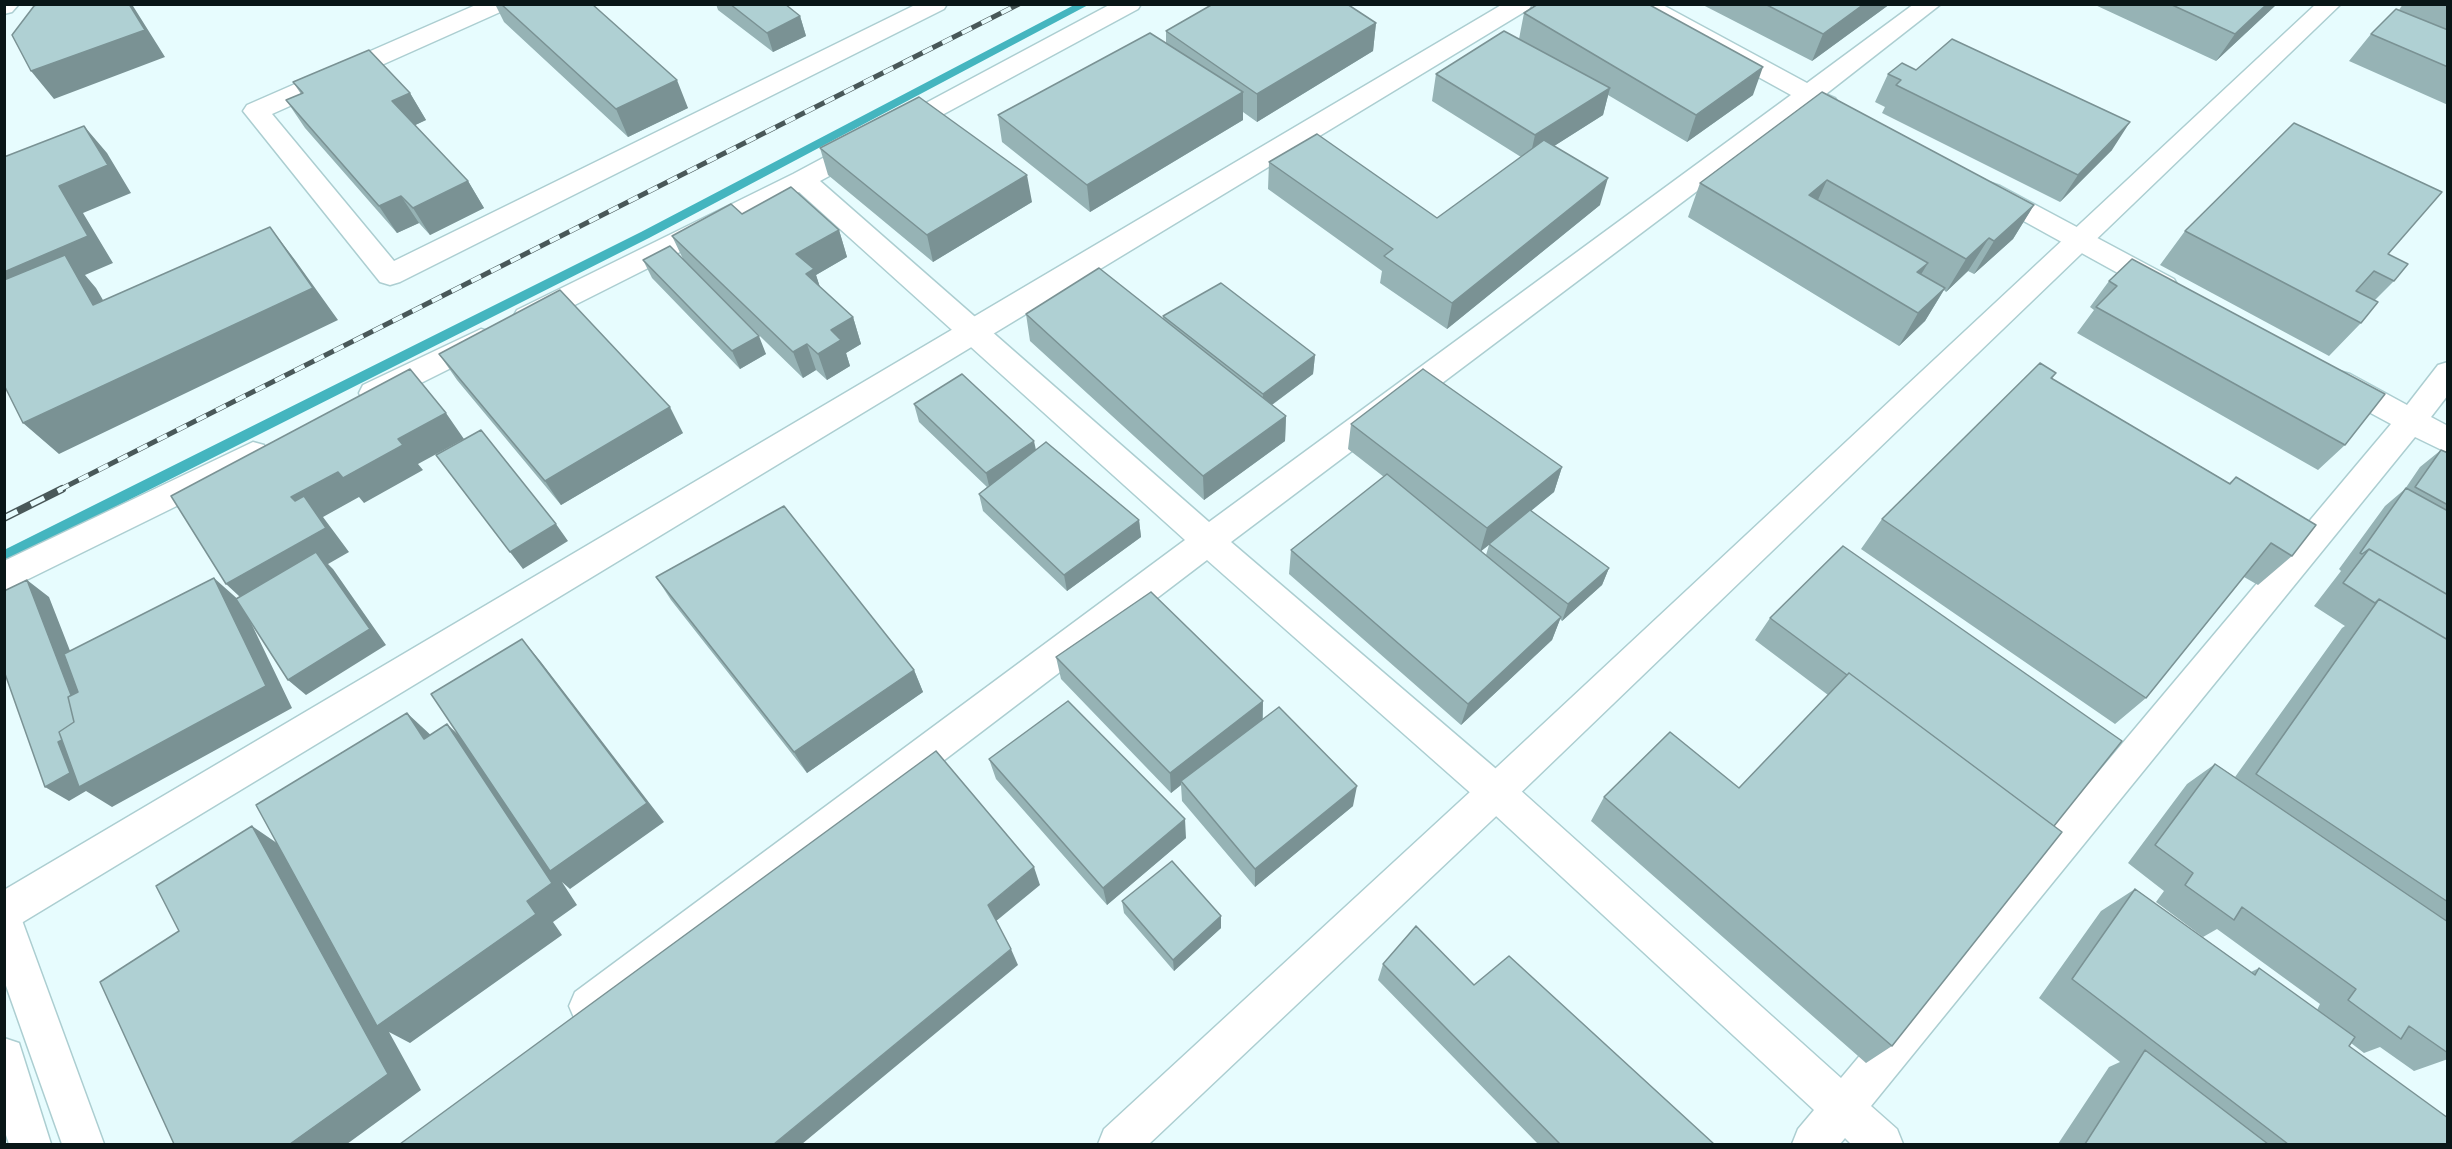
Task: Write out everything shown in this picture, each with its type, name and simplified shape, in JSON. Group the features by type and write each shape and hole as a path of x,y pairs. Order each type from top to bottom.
{"street":[{"path":"499,4 256,111 390,275 936,4"},
{"path":"355,403 802,180 1130,4"},
{"path":"4,912 1521,4"},
{"path":"1643,4 1851,117"},
{"path":"568,1022 1208,541 1930,4"},
{"path":"1119,1144 1496,792 2330,4"},
{"path":"1965,179 2183,297"},
{"path":"802,180 1208,541 1496,792 1882,1144"},
{"path":"2318,370 2448,441"},
{"path":"1814,1144 2411,422 2448,374"},
{"path":"4,577 281,440"},
{"path":"4,923 82,1144"},
{"path":"4,1058 30,1144"}],"building":[{"path":"38,4 129,4 145,30 31,71 12,35"},
{"path":"501,4 592,4 677,80 616,109"},
{"path":"730,4 785,4 800,16 767,33"},
{"path":"1213,4 1347,4 1376,23 1257,94 1166,31"},
{"path":"1538,4 1648,4 1763,67 1696,115 1524,13"},
{"path":"1765,4 1864,4 1823,34"},
{"path":"2170,4 2267,4 2235,34"},
{"path":"2396,9 2448,30 2448,67 2371,34"},
{"path":"1504,31 1610,88 1535,135 1436,74"},
{"path":"1150,33 1243,92 1087,185 998,115"},
{"path":"1952,39 2130,122 2078,175 1896,85 1901,80 1888,74 1902,63 1916,70"},
{"path":"369,50 410,93 392,101 468,181 413,208 401,196 379,206 286,100 303,93 293,82"},
{"path":"1822,92 2034,205 1994,241 1989,238 1966,259 1827,180 1809,195 1928,263 1917,272 1945,288 1918,313 1700,183"},
{"path":"919,97 1027,175 927,235 820,148"},
{"path":"2294,123 2442,192 2388,254 2408,264 2394,281 2374,271 2356,291 2378,302 2361,323 2185,231"},
{"path":"84,126 108,165 59,186 88,236 4,272 4,157"},
{"path":"1317,134 1437,218 1544,140 1608,178 1452,303 1384,256 1393,249 1269,162"},
{"path":"791,187 839,230 796,254 814,269 806,274 853,317 831,330 841,340 818,354 807,344 793,352 672,236 731,204 742,214"},
{"path":"270,227 313,288 23,423 4,385 4,280 65,255 93,305"},
{"path":"670,246 759,336 732,351 643,260"},
{"path":"2132,259 2385,394 2345,445 2096,307 2117,286 2109,281"},
{"path":"1099,268 1286,416 1203,476 1026,314"},
{"path":"1221,283 1315,355 1263,394 1163,316"},
{"path":"560,290 670,407 545,481 439,354"},
{"path":"2040,363 2056,373 2051,378 2230,484 2236,477 2316,525 2292,556 2271,543 2146,698 1882,519"},
{"path":"410,369 446,413 398,439 403,445 343,478 338,472 291,497 295,501 304,496 326,528 226,584 171,496"},
{"path":"1423,369 1562,467 1487,528 1351,424"},
{"path":"962,374 1034,441 986,473 914,404"},
{"path":"481,430 556,524 510,552 436,455"},
{"path":"1046,442 1139,520 1064,575 979,494"},
{"path":"2441,450 2448,453 2448,505 2415,487"},
{"path":"1387,474 1561,617 1468,704 1291,550"},
{"path":"2406,488 2448,511 2448,595 2369,549 2360,553"},
{"path":"784,506 914,670 794,752 656,577"},
{"path":"1530,510 1609,568 1568,604 1489,544"},
{"path":"1843,546 2122,741 2054,826 1849,673 1847,675 1770,618"},
{"path":"2369,549 2448,595 2448,640 2379,599 2375,603 2343,583"},
{"path":"316,552 370,629 288,680 236,599"},
{"path":"214,578 266,686 79,787 59,732 74,722 68,697 78,692 64,654"},
{"path":"27,580 71,695 68,697 74,722 59,732 62,740 58,742 70,773 45,787 4,671 4,591"},
{"path":"1151,592 1263,701 1170,773 1056,657"},
{"path":"2379,599 2448,640 2448,902 2256,774"},
{"path":"522,639 647,803 550,871 431,694"},
{"path":"1849,673 2062,832 1892,1046 1604,797 1670,732 1739,788"},
{"path":"1068,701 1185,819 1103,888 989,759"},
{"path":"1279,707 1357,786 1255,869 1181,781"},
{"path":"407,713 424,739 447,724 552,883 527,901 536,914 377,1026 256,805"},
{"path":"936,751 1034,867 988,905 1011,949 774,1144 400,1144"},
{"path":"2215,764 2448,922 2448,1053 2409,1026 2401,1039 2348,1000 2356,989 2242,907 2234,920 2185,885 2193,873 2155,845"},
{"path":"252,826 388,1074 290,1144 174,1144 100,982 179,931 156,886"},
{"path":"1172,861 1221,916 1173,960 1122,901"},
{"path":"2135,889 2255,975 2259,968 2355,1037 2349,1046 2448,1118 2448,1144 2288,1144 2072,979"},
{"path":"1416,926 1474,985 1509,956 1714,1144 1560,1144 1383,964"},
{"path":"2145,1050 2268,1144 2085,1144"}],"waterway":[{"path":"4,557 645,235 1085,4"}],"railway":[{"path":"59,490 1019,4"},
{"path":"4,518 62,489"}]}
